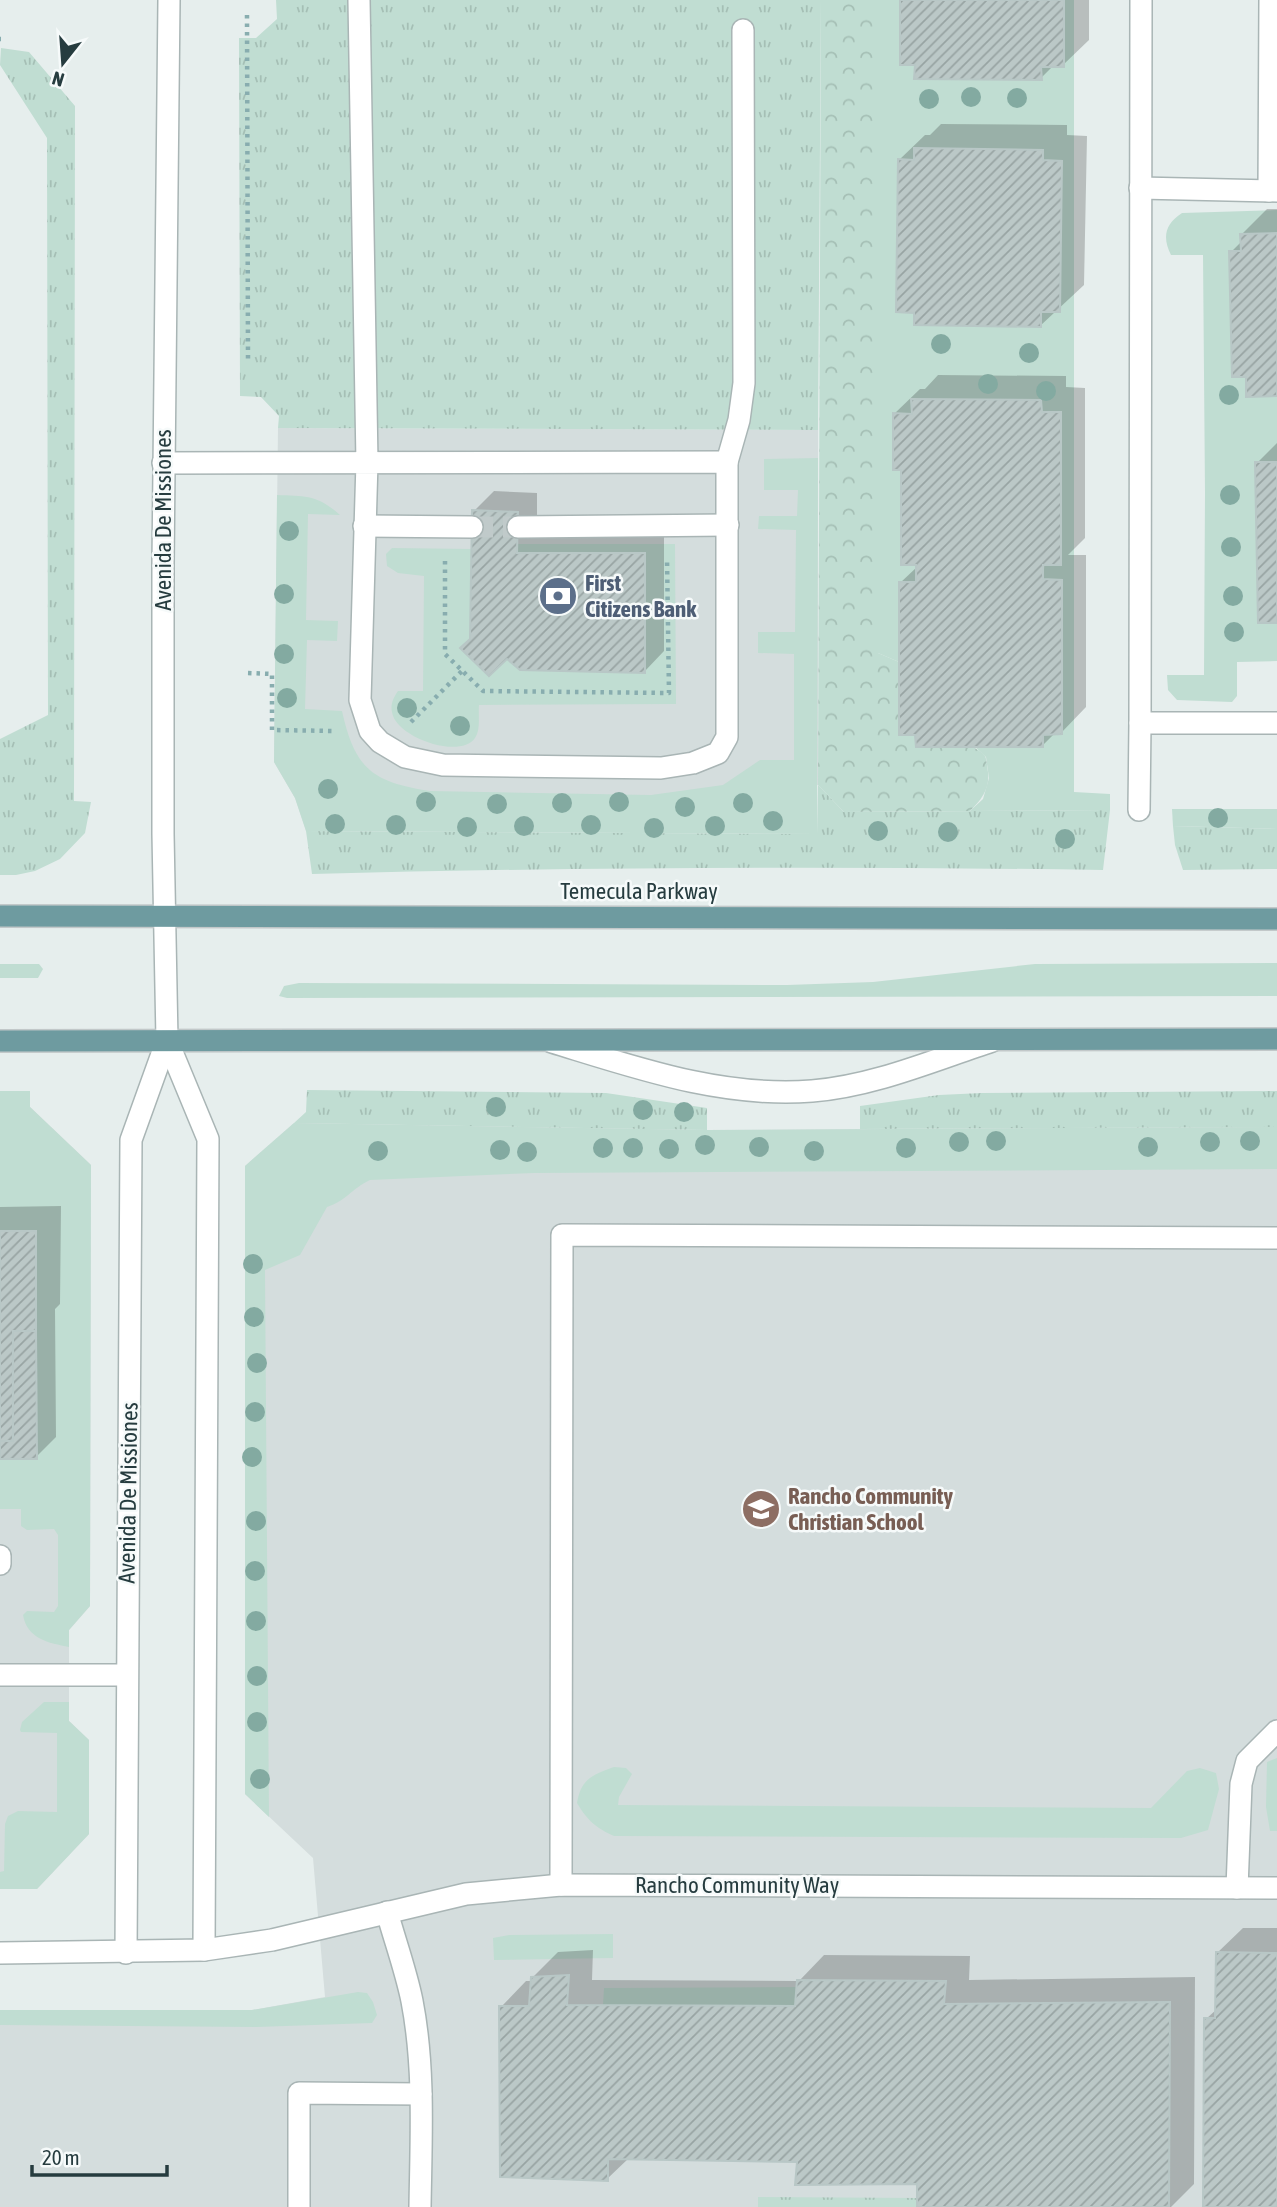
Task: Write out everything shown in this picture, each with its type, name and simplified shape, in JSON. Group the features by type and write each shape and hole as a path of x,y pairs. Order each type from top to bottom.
{"main road":[{"name":"Temecula Parkway","path":"0,916 1277,919"},
{"path":"0,1041 1277,1039"}],"street":[{"name":"Avenida De Missiones","path":"169,0 163,463 164,915 167,1040 208,1139 204,1950"},
{"path":"359,0 367,462 360,700 370,731 380,742 405,757 443,765 661,768 693,763 718,753 727,737 727,462 739,420 744,383 743,30"},
{"path":"1139,810 1140,0"},
{"path":"1140,188 1273,191 1270,0"},
{"path":"163,463 727,462"},
{"path":"517,527 728,525"},
{"path":"364,526 472,527"},
{"path":"1140,723 1277,723"},
{"name":"Avenida De Missiones","path":"126,1952 131,1140 167,1040"},
{"path":"543,1040 667,1078 709,1086 770,1092 814,1091 872,1080 997,1040"},
{"path":"561,1885 562,1235 1277,1238"},
{"path":"0,1556 0,1564"},
{"path":"0,1675 126,1675"},
{"path":"1237,1888 1241,1784 1247,1761 1277,1731"},
{"name":"Rancho Community Way","path":"0,1953 204,1950 271,1940 466,1894 561,1885 1277,1888"},
{"path":"387,1912 412,2001 421,2094 420,2207"},
{"path":"299,2207 299,2093 421,2094"}],"path":[{"path":"247,15 248,359"},
{"path":"445,526 445,654 483,691 669,693 667,525"}],"shaded area":[{"path":"278,428 818,430 818,785 306,831 295,798 274,762"},
{"path":"0,1091 30,1091 30,1107 91,1165 90,1606 69,1630 69,1721 89,1740 89,1834 37,1889 0,1889"},
{"name":"Rancho Community Christian School","path":"294,1123 707,1130 1277,1127 1277,2207 0,2207 0,2010 252,2010 325,1997 313,1858 245,1794 245,1166"}],"green space":[{"path":"276,0 821,0 818,430 278,428 279,416 261,397 240,396 239,38 256,38 277,19"},
{"path":"821,0 874,0 878,653 899,662 899,735 958,742 985,756 988,784 970,811 844,812 818,785"},
{"path":"874,0 1074,0 1074,792 1110,794 1110,810 970,811 983,799 989,778 986,757 975,747 1042,747 1043,735 1062,734 1062,580 1043,579 1060,412 1042,412 1041,400 911,400 912,414 893,413 893,470 901,470 901,564 916,565 916,582 899,583 899,662 878,653 874,644"},
{"path":"1,48 29,52 75,106 74,801 91,802 85,833 60,859 35,871 16,875 0,875 0,739 48,715 47,138 0,65"},
{"path":"1277,210 1277,661 1237,662 1237,696 1232,702 1177,700 1168,690 1167,675 1204,675 1203,255 1171,255 1167,231 1182,213"},
{"path":"818,458 817,834 306,831 295,798 274,762 277,495 318,500 340,515 308,514 306,620 338,621 337,641 307,640 305,709 342,711 353,747 369,769 394,783 430,791 651,795 723,785 760,760 794,760 794,654 758,653 758,632 795,632 796,530 758,529 759,516 797,516 798,490 764,490 764,459"},
{"path":"518,544 675,544 676,704 479,705 479,726 475,738 456,747 429,743 404,730 396,721 392,706 398,691 423,691 424,576 398,573 387,566 386,554 392,548 472,549 470,639 461,648 507,659 520,670 645,672 644,553 517,553"},
{"path":"818,785 844,812 1110,810 1103,870 707,868 312,874 306,831 817,834"},
{"path":"1172,809 1277,809 1277,829 1173,826"},
{"path":"1173,826 1277,829 1277,869 1183,870 1175,845"},
{"path":"1277,963 1277,996 279,996 284,986 299,983 787,985 873,982 1035,964"},
{"path":"0,964 39,964 43,969 38,978 0,978"},
{"path":"307,1090 606,1093 707,1108 707,1130 294,1123 306,1112"},
{"path":"0,1091 30,1091 30,1107 91,1165 90,1606 69,1630 69,1647 34,1635 25,1623 23,1615 27,1611 54,1612 58,1606 58,1535 54,1529 27,1530 21,1526 21,1509 0,1509"},
{"path":"1277,1091 1277,1127 860,1129 860,1106 939,1095"},
{"path":"294,1123 707,1130 1277,1127 1277,1169 534,1173 370,1180 363,1183 339,1202 327,1207 300,1255 265,1270 269,1817 245,1794 245,1166"},
{"path":"44,1702 69,1702 69,1721 89,1740 89,1834 37,1889 0,1889 0,1872 4,1871 5,1824 8,1816 18,1811 57,1812 57,1733 20,1730 22,1722"},
{"path":"1277,1758 1277,1831 1270,1831 1266,1807 1267,1762"},
{"path":"614,1767 626,1768 632,1774 619,1797 618,1805 1151,1808 1187,1771 1200,1768 1216,1773 1219,1789 1208,1830 1181,1838 614,1836 592,1823 577,1803 581,1788 589,1779"},
{"path":"613,1934 613,1958 494,1960 493,1938 509,1935"},
{"path":"796,1987 795,2006 603,2005 604,1988"},
{"path":"358,1992 367,1993 373,2002 377,2015 372,2023 257,2027 0,2025 0,2010 252,2010"},
{"path":"758,2197 917,2198 921,2207 758,2207"}],"building":[{"path":"900,0 1064,0 1064,67 1041,67 1042,80 914,79 915,65 900,65"},
{"path":"914,148 1043,150 1043,160 1062,161 1060,312 1041,312 1041,327 914,325 914,313 896,312 898,159 914,160"},
{"path":"1277,233 1277,396 1246,397 1246,377 1232,377 1229,251 1241,251 1240,234"},
{"path":"911,399 1041,400 1042,412 1061,412 1061,565 1043,565 1043,579 1062,580 1062,734 1043,735 1043,747 916,747 915,735 899,735 899,582 916,582 916,565 901,565 901,470 893,470 893,413 912,414"},
{"path":"1255,462 1277,462 1277,623 1258,623"},
{"name":"First Citizens Bank","path":"472,510 518,512 517,553 645,553 645,673 520,670 507,659 489,676 460,648 470,639"},
{"path":"0,1231 36,1231 36,1331 13,1331 13,1441 0,1441"},
{"path":"13,1331 36,1331 37,1459 0,1459 0,1441 13,1441"},
{"path":"1216,1952 1277,1953 1277,2207 1203,2207 1204,2018 1215,2018"},
{"path":"569,1975 567,2005 795,2006 797,1980 946,1981 944,2004 1170,2002 1169,2207 917,2207 917,2184 795,2185 797,2162 608,2159 608,2181 500,2177 499,2006 529,2006 531,1977"}],"tunnel":[{"path":"472,527 518,527"}],"place":[{"name":"First Citizens Bank","path":"558,596"},
{"name":"Rancho Community Christian School","path":"761,1509"}]}
